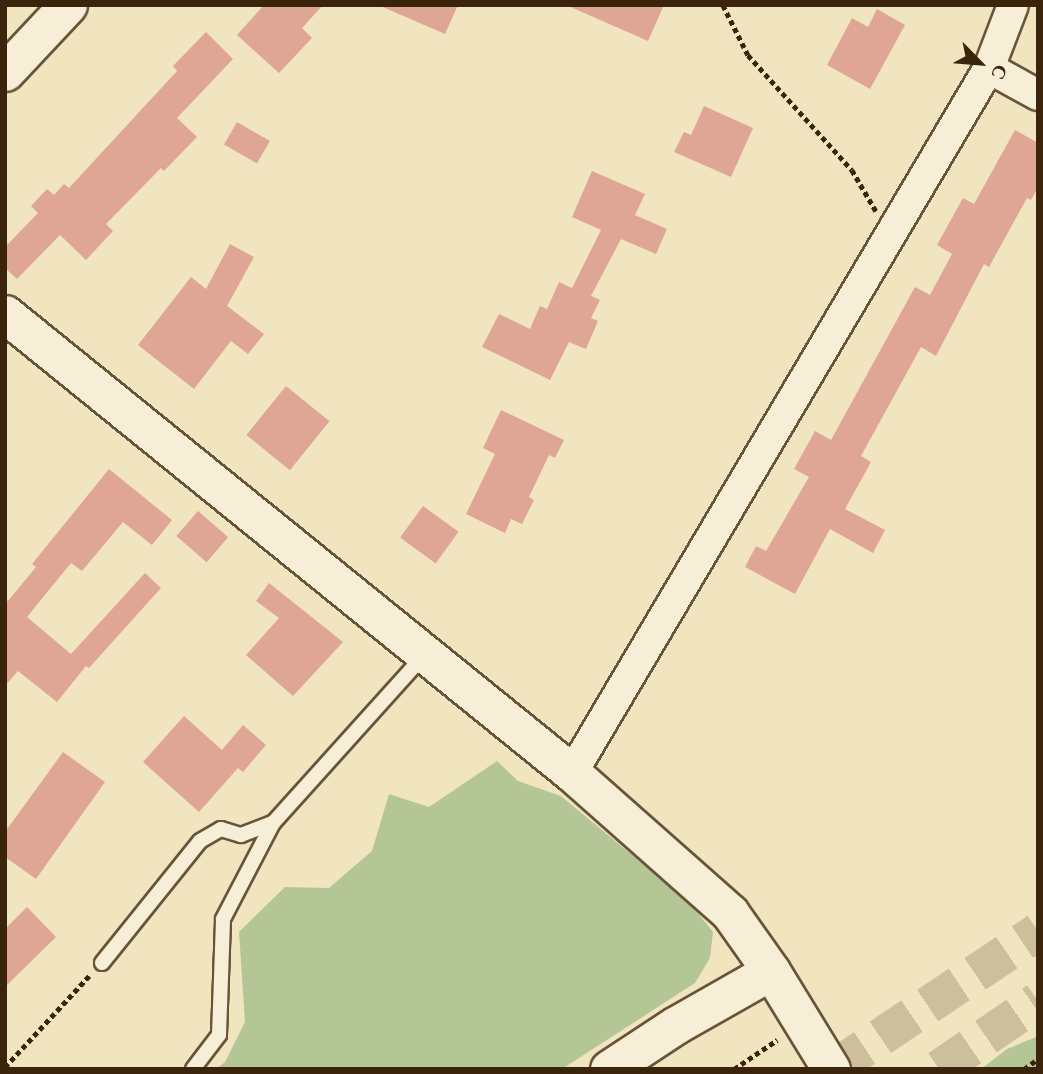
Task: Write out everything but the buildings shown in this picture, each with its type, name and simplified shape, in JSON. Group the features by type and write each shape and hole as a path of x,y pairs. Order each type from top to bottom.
{"street":[{"path":"5,72 68,5"},
{"path":"572,773 989,68 1013,5"},
{"path":"989,68 1038,95"},
{"path":"5,314 572,773 730,913 771,971 831,1069"},
{"path":"609,1069 676,1025 771,971"}],"lane":[{"path":"193,1069 219,1035 223,919 273,823 425,654"},
{"path":"102,962 200,841 221,829 241,835 273,823"}],"path":[{"path":"723,5 748,55 852,170 890,235"},
{"path":"5,1067 102,962"},
{"path":"734,1069 776,1042"},
{"path":"1024,1069 1038,1059"}],"green space":[{"path":"497,761 518,781 561,796 690,903 713,932 710,958 695,983 562,1069 216,1069 225,1062 245,1022 239,932 285,887 329,888 372,851 389,794 429,807"},
{"path":"1038,1036 1038,1069 981,1069 1007,1049"}],"tunnel":[{"path":"833,1069 1038,932"},
{"path":"939,1069 1038,1001"}]}
